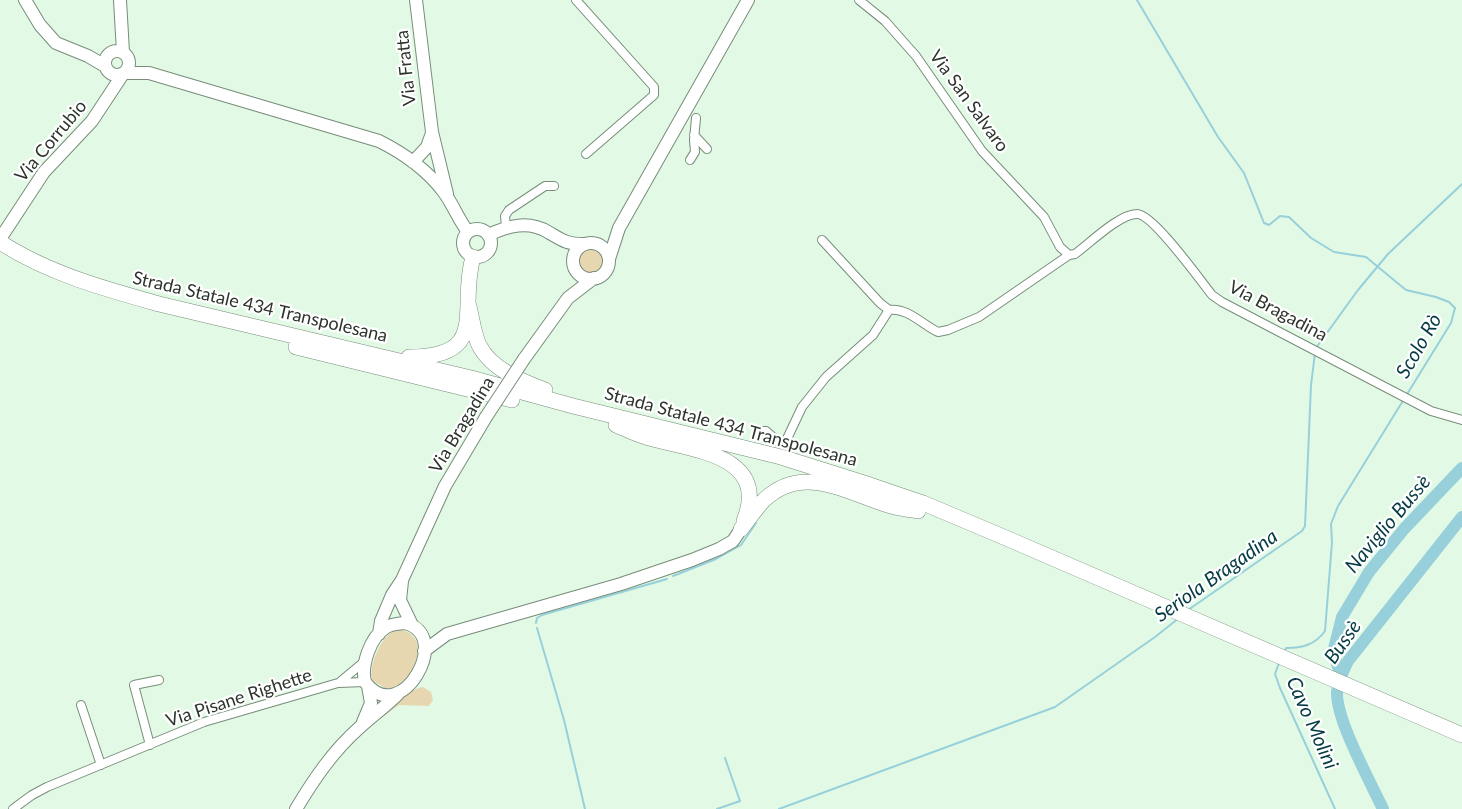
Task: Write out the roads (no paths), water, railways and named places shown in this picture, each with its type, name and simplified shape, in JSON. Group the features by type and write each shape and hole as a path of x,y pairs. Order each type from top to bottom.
{"highway":[{"name":"Strada Statale 434 Transpolesana","path":"3,248 128,296 269,332 374,354 781,457 870,484 933,507 1376,703 1462,745"},
{"name":"Strada Statale 434 Transpolesana","path":"3,248 76,287 161,314 809,473 918,511 1149,604"},
{"path":"374,354 433,356 453,348 464,338 468,303 467,285 473,257"},
{"path":"468,303 478,344 497,366 542,389 642,422"},
{"path":"616,425 645,437 708,453 732,463 744,478 749,495 748,509 741,529"},
{"path":"741,529 764,500 778,490 806,481 816,481 892,507 918,511"},
{"name":"Strada Statale 434 Transpolesana","path":"1376,703 1462,735"}],"main road":[{"path":"25,0 40,26 56,43 88,56 115,56 149,73 379,141 413,162 442,190 468,232"},
{"name":"Via Corrubio","path":"109,95 120,0"},
{"name":"Via Fratta","path":"416,0 432,132 449,201"},
{"path":"560,240 583,276 594,278 605,272 619,228 748,0"},
{"path":"115,56 114,75 149,73"},
{"name":"Via Corrubio","path":"3,248 44,172 92,121 129,64 115,56"},
{"name":"Via Fratta","path":"413,162 424,152 432,132"},
{"path":"424,152 434,155 438,160"},
{"path":"488,235 506,227 526,225 537,227 567,243 600,245 608,253 609,259"},
{"path":"574,264 576,251 586,244 606,237 619,228"},
{"path":"479,229 488,235 491,246 488,253 482,257 473,257 465,252 462,244 468,232 479,229"},
{"name":"Via Bragadina","path":"568,298 574,264"},
{"name":"Via Bragadina","path":"379,634 384,612 392,595 402,580 446,486 486,417 568,298 594,278"},
{"path":"361,726 370,703 365,661 379,634 386,627 394,624 432,634 447,634 621,584 692,560 733,541 741,529"},
{"name":"Via Bragadina","path":"402,580 400,600 416,628"},
{"path":"298,804 325,764 361,726 407,688 415,678 424,660 424,651 416,628"},
{"path":"424,651 447,634"},
{"path":"367,684 381,694 398,694"}],"street":[{"path":"576,0 654,87 654,95 586,154"},
{"name":"Via San Salvaro","path":"859,0 885,21 916,56 982,151 1044,217 1060,247 1069,255"},
{"path":"690,160 695,152 696,118"},
{"path":"694,135 707,149"},
{"path":"506,227 505,216 509,210 545,186 554,186"},
{"name":"Via Bragadina","path":"822,240 880,303 890,310 896,309 911,315 938,332 979,317 1069,255 1076,255 1126,218 1137,214 1146,217 1158,227 1212,295 1431,411 1462,420"},
{"path":"760,431 766,431 782,445 785,443 802,407 826,377 873,335 890,310"},
{"name":"Via Pisane Righette","path":"338,683 365,661"},
{"name":"Via Pisane Righette","path":"150,745 134,685 159,680"},
{"name":"Via Pisane Righette","path":"13,809 32,795 47,788 204,722 338,683 367,684"},
{"path":"81,705 101,765"}],"waterway":[{"name":"Scolo Rò","path":"1137,0 1218,137 1244,173 1264,223 1269,225 1280,216 1289,217 1311,238 1334,252 1366,257 1406,290 1436,297 1449,302 1455,308 1451,323 1338,506 1331,524 1332,542 1325,631 1312,643 1286,648 1284,653"},
{"name":"Seriola Bragadina","path":"1316,348 1358,290 1388,254 1462,184"},
{"name":"Seriola Bragadina","path":"1188,610 1302,531 1305,526 1311,385 1315,353"},
{"name":"Naviglio Bussè","path":"1341,675 1333,653 1342,617 1369,572 1404,529 1462,468"},
{"name":"Bussè","path":"1383,809 1342,718 1338,704 1338,684 1348,661 1462,517"},
{"path":"673,576 716,559 741,545 756,523"},
{"path":"536,623 537,618 542,615 667,579"},
{"name":"Seriola Bragadina","path":"779,809 1055,707 1179,618"},
{"path":"537,628 564,720 585,809"},
{"name":"Cavo Molini","path":"1279,663 1275,674 1280,688 1335,809"},
{"path":"717,809 740,801 725,758"}]}
